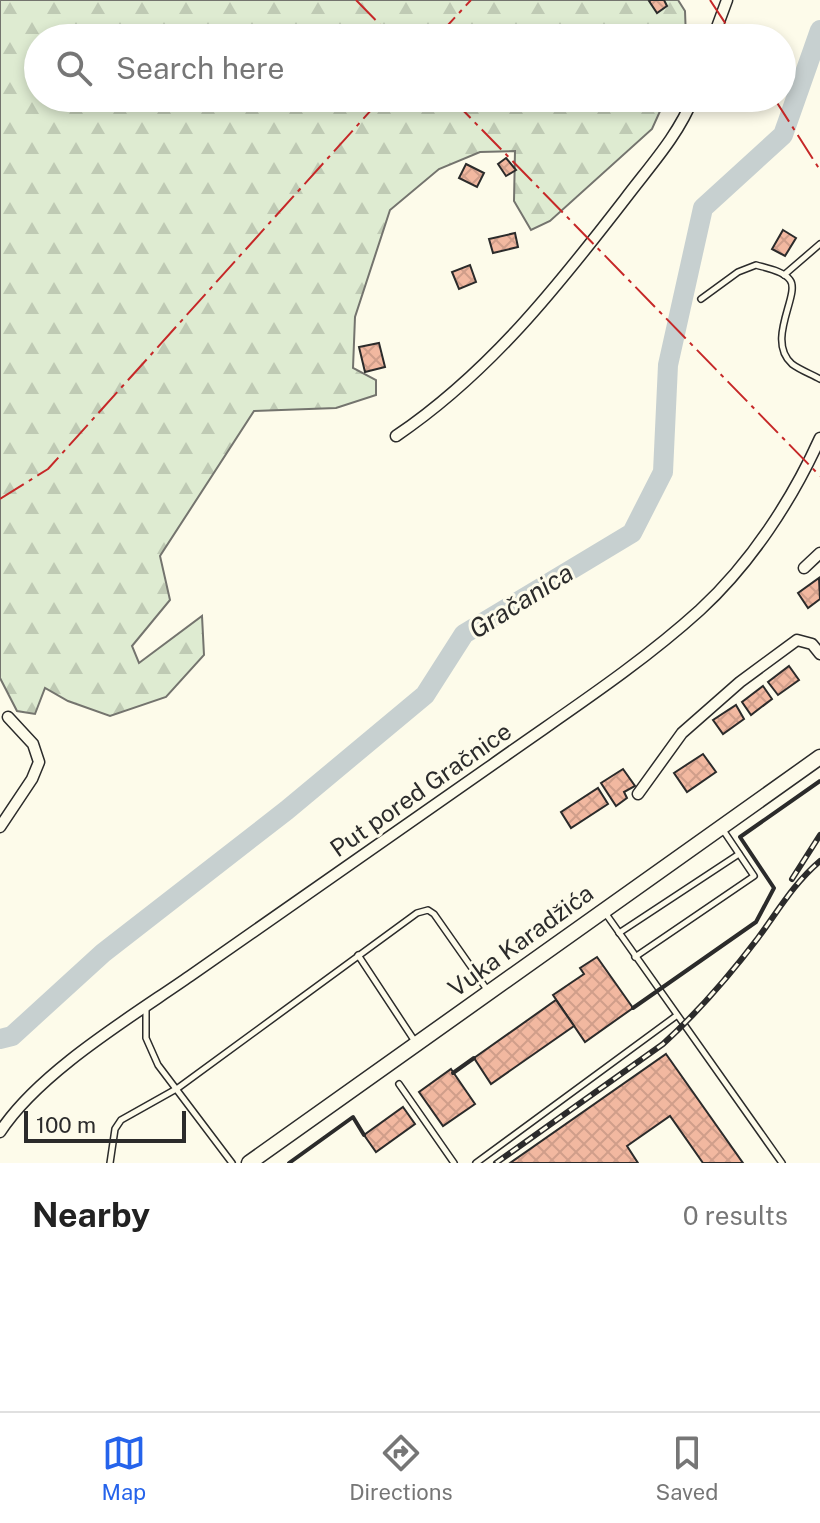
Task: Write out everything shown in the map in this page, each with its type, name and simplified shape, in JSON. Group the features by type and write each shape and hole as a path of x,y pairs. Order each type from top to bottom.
{"street":[{"path":"718,24 727,0"},
{"path":"396,436 471,377 537,311 673,136 686,112"},
{"name":"Put pored Gračnice","path":"0,1132 14,1109 146,1006 427,811 652,650 682,625 702,608 751,553 806,467 820,438"},
{"path":"804,568 820,553"},
{"path":"638,794 682,733 790,643 797,640 812,644 820,654"},
{"path":"0,827 32,779 39,762 33,744 8,717"},
{"name":"Vuka Karadžića","path":"249,1163 820,757"}],"lane":[{"path":"784,275 820,244"},
{"path":"701,299 738,272 756,265 784,275 791,280 794,290 783,318 784,352 789,361 820,379"},
{"path":"635,957 754,876 721,827"},
{"path":"619,933 739,854"},
{"path":"110,1163 115,1129 121,1120 178,1088 417,913 428,910 441,921 488,992"},
{"path":"603,910 782,1163"},
{"path":"358,955 416,1043"},
{"path":"146,1006 146,1038 158,1065 232,1163"},
{"path":"476,1163 676,1016"},
{"path":"399,1084 454,1163"}],"green space":[{"path":"0,0 678,0 685,11 685,24 24,24 24,112 660,112 652,129 550,221 531,230 514,201 515,151 480,152 439,169 390,210 355,317 353,368 376,380 376,395 336,408 254,411 160,556 170,600 132,646 139,663 202,616 204,655 166,697 110,716 68,701 45,688 35,714 17,711 0,678"}],"building":[{"path":"651,0 664,0 667,6 657,13"},
{"path":"506,158 516,170 506,176 498,164"},
{"path":"466,164 484,173 477,187 459,178"},
{"path":"783,230 796,238 785,256 772,249"},
{"path":"515,233 518,247 493,253 489,239"},
{"path":"470,265 476,282 459,289 452,272"},
{"path":"379,343 385,367 365,372 359,347"},
{"path":"819,578 820,599 808,608 798,593"},
{"path":"789,666 799,680 778,695 768,682"},
{"path":"763,686 772,699 751,715 742,702"},
{"path":"736,705 744,719 723,734 713,720"},
{"path":"703,754 716,772 687,792 674,773"},
{"path":"623,769 635,786 624,792 627,798 616,806 601,783"},
{"path":"598,788 608,804 571,828 561,812"},
{"path":"597,957 633,1008 585,1042 553,995 584,974 580,968"},
{"path":"556,1000 574,1026 491,1084 474,1058"},
{"path":"666,1054 743,1163 703,1163 670,1116 627,1146 638,1163 510,1163"},
{"path":"451,1069 475,1104 443,1126 419,1092"},
{"path":"403,1107 415,1124 376,1152 364,1135"}],"waterway":[{"name":"Gračanica","path":"796,98 820,30"},
{"name":"Gračanica","path":"0,1039 12,1036 103,953 287,810 425,695 464,634 632,533 663,472 668,365 703,208 783,135 791,112"}],"railway":[{"path":"792,879 820,835"},
{"path":"496,1163 663,1044 725,980 794,888 820,861"}],"wall":[{"path":"633,1008 756,922 774,888 740,837 820,781"},
{"path":"453,1073 474,1058"},
{"path":"289,1163 353,1117 364,1135"}],"power":[{"path":"356,0 379,24"},
{"path":"449,24 471,0"},
{"path":"710,0 726,24"},
{"path":"0,499 48,469 369,112"},
{"path":"465,112 820,476"},
{"path":"783,112 820,170"}]}
